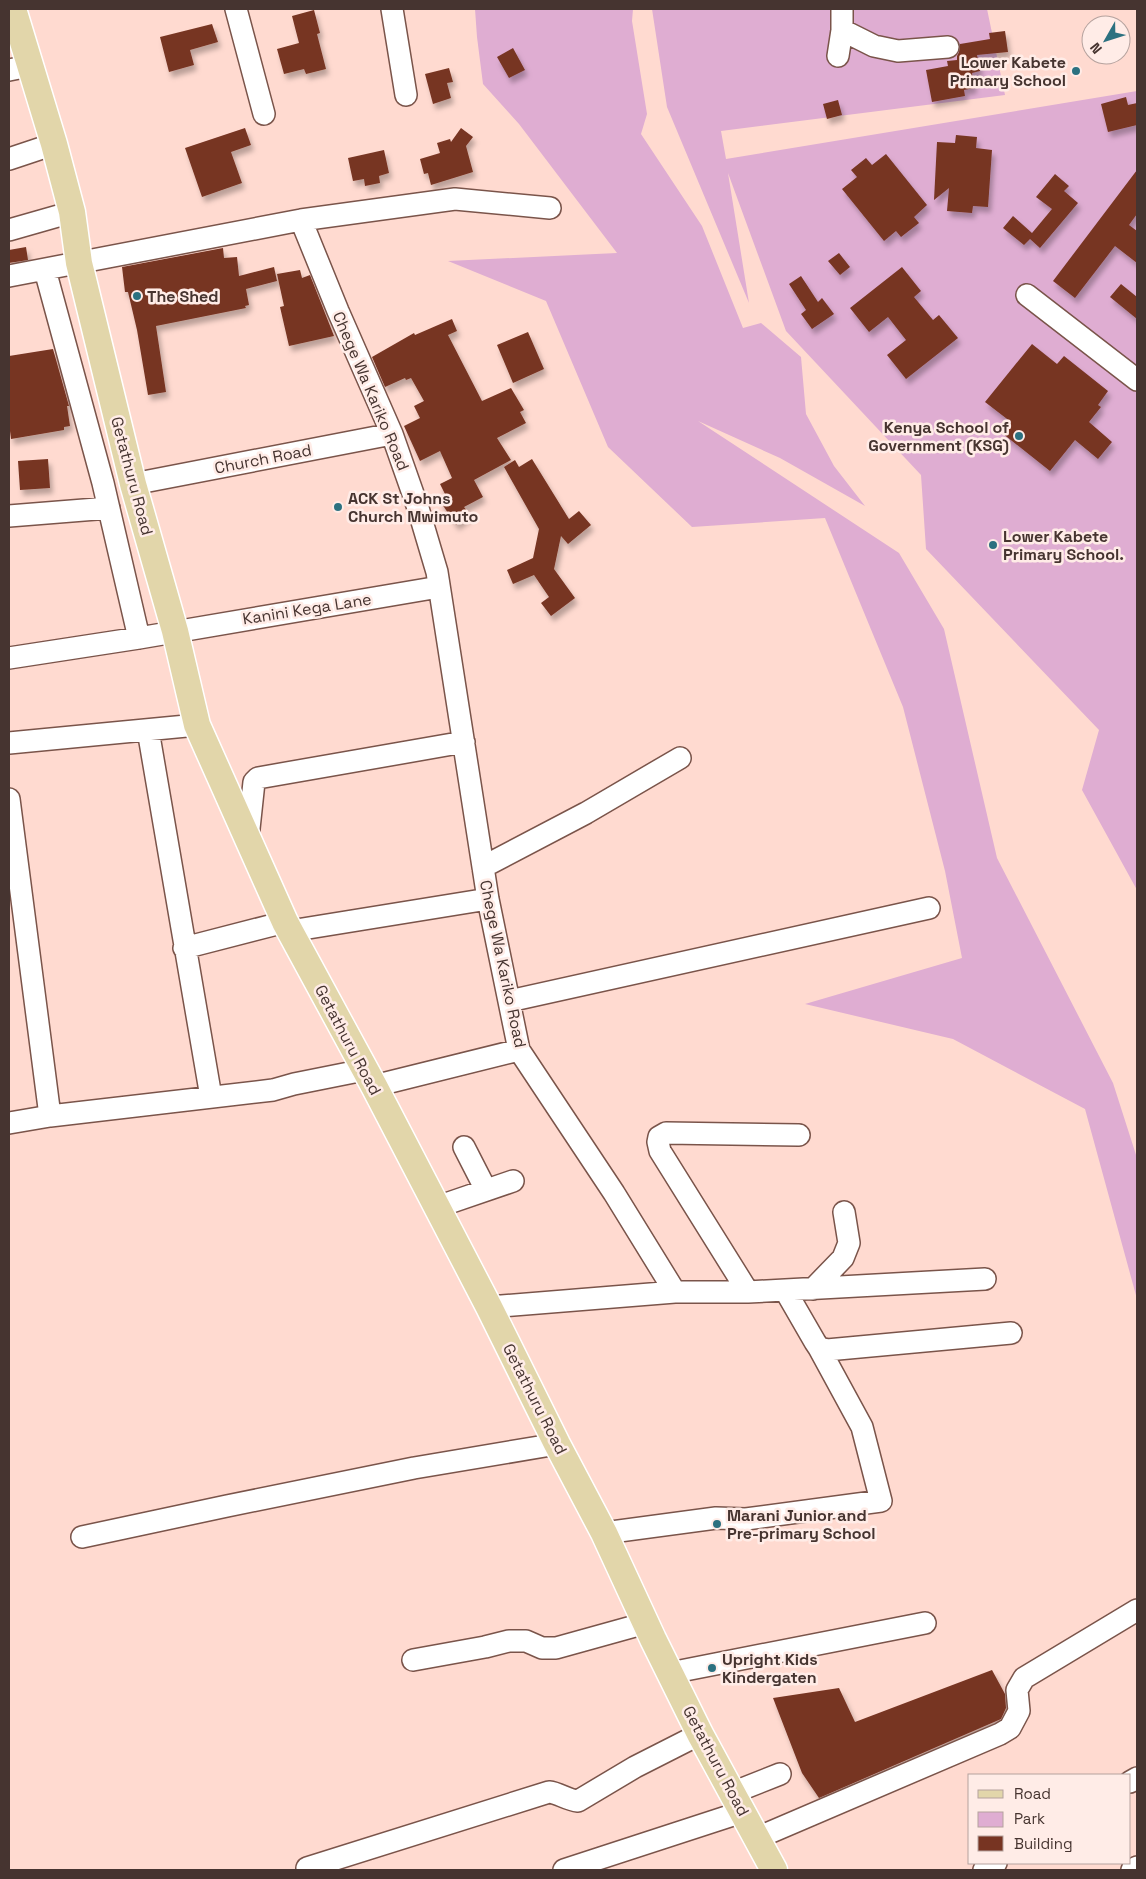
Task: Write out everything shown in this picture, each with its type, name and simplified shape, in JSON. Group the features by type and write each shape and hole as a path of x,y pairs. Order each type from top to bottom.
{"main road":[{"name":"Getathuru Road","path":"13,9 19,68 54,144 72,212 79,263 133,484 175,631 198,725 288,926 437,1207 604,1533 700,1734 774,1870"}],"street":[{"path":"236,9 264,114"},
{"path":"392,9 406,94"},
{"path":"838,56 842,30 842,9"},
{"path":"842,30 874,46 898,51 948,47"},
{"path":"9,159 54,144"},
{"path":"9,276 301,220 455,200 550,208"},
{"path":"9,230 72,212"},
{"name":"Chege Wa Kariko Road","path":"301,220 338,311 392,434 418,508 437,572 488,899 519,1050 614,1193 675,1292"},
{"path":"45,270 109,508 139,638"},
{"path":"1027,296 1137,380"},
{"name":"Church Road","path":"133,484 392,434"},
{"path":"9,516 109,508"},
{"name":"Kanini Kega Lane","path":"9,658 439,587"},
{"path":"9,743 198,725"},
{"path":"148,730 211,1097"},
{"path":"248,838 254,782 258,778 464,742"},
{"path":"483,867 586,813 680,758"},
{"path":"9,798 50,1116"},
{"path":"184,948 288,926 488,899"},
{"path":"509,1001 929,908"},
{"path":"9,1123 50,1116 274,1090 294,1084 369,1078 519,1050"},
{"path":"748,1292 660,1151 659,1137 666,1133 799,1135"},
{"path":"464,1147 486,1190"},
{"path":"437,1207 513,1181"},
{"path":"813,1289 842,1258 846,1251 849,1243 844,1212"},
{"path":"488,1307 675,1292 748,1292 986,1279"},
{"path":"604,1533 716,1518 746,1519 881,1501 862,1427 785,1290"},
{"path":"819,1348 827,1350 1011,1333"},
{"path":"82,1537 414,1468 557,1444"},
{"path":"757,1838 1000,1734 1010,1728 1018,1711 1017,1690 1024,1678 1137,1610"},
{"path":"670,1673 924,1622"},
{"path":"413,1660 509,1641 526,1641 542,1648 556,1648 646,1623"},
{"path":"307,1868 549,1792 578,1802 635,1767 700,1734"},
{"path":"564,1870 737,1802 780,1774"},
{"path":"1132,1870 1137,1867"}],"green space":[{"path":"475,9 633,9 632,21 647,114 641,134 702,226 743,328 761,323 801,357 806,414 834,466 865,506 780,458 698,421 899,553 944,629 997,858 1113,1083 1137,1158 1137,1299 1085,1109 953,1039 805,1004 962,958 945,871 903,707 825,518 692,527 608,447 546,301 448,261 617,253 519,124 483,84"},
{"name":"Kenya School of Government (KSG)","path":"652,9 987,9 1005,95 721,131 726,159 1137,91 1137,890 1082,790 1099,730 926,549 921,475 786,331 728,173 749,303 667,107"}],"building":[{"path":"314,10 320,33 317,34 326,69 306,74 304,69 284,74 277,49 299,43 292,16"},
{"path":"212,24 218,42 190,50 194,65 169,72 160,37"},
{"path":"1005,31 1008,52 977,55 980,71 972,73 974,88 964,90 965,96 932,102 926,70 948,66 947,61 957,60 960,44 990,39 989,33"},
{"path":"513,48 525,70 509,78 497,57"},
{"path":"449,68 453,82 447,83 451,98 433,104 425,74"},
{"path":"1126,97 1128,105 1137,103 1137,125 1108,132 1101,104"},
{"path":"838,100 842,115 827,119 823,104"},
{"path":"245,128 251,145 231,152 242,183 202,197 185,148"},
{"path":"461,128 473,137 466,146 473,172 431,185 428,173 424,174 420,159 440,153 437,143 450,139 451,142"},
{"path":"956,135 977,137 976,148 992,150 988,207 973,206 972,213 947,211 949,188 934,200 937,142 955,143"},
{"path":"384,150 389,173 379,176 380,183 365,186 364,179 353,181 348,158"},
{"path":"886,154 927,205 914,217 919,223 901,237 896,231 884,241 842,189 857,177 851,170 866,158 872,165"},
{"path":"1137,170 1137,214 1129,225 1137,231 1137,263 1115,246 1075,298 1053,281"},
{"path":"1055,174 1069,186 1064,191 1078,203 1040,248 1030,239 1024,245 1003,228 1013,216 1032,233 1052,209 1036,197"},
{"path":"26,247 28,260 9,263 9,250"},
{"path":"223,248 224,258 237,257 239,276 274,267 277,281 246,289 249,305 245,306 246,308 156,326 166,392 148,395 137,330 128,292 125,292 122,267"},
{"path":"839,253 850,267 840,275 828,261"},
{"path":"902,267 921,291 914,297 933,320 939,315 958,338 906,379 887,355 906,340 888,317 869,332 850,308"},
{"path":"300,270 302,278 310,275 334,336 289,346 280,307 284,306 277,274"},
{"path":"801,276 818,302 822,298 834,314 812,329 801,314 806,310 789,284"},
{"path":"1121,284 1137,297 1137,319 1110,297"},
{"path":"452,319 457,331 448,335 482,401 511,388 524,410 520,412 526,423 497,438 511,460 474,480 483,497 464,507 470,515 456,525 440,501 446,496 440,484 452,478 440,451 420,461 404,426 420,418 414,406 424,401 411,378 406,380 405,378 385,387 372,357 414,333 415,335"},
{"path":"528,332 544,369 513,383 497,345"},
{"path":"1032,344 1057,364 1064,356 1108,391 1098,405 1101,407 1089,422 1112,442 1098,459 1075,440 1050,471 1002,433 1011,422 985,402"},
{"path":"53,349 69,406 67,406 70,426 64,427 64,430 11,439 9,423 9,356"},
{"path":"48,459 50,488 20,490 18,461"},
{"path":"532,459 569,519 579,511 591,525 568,544 561,536 554,569 575,598 551,616 541,603 549,597 534,575 513,584 507,570 533,558 539,529 504,467 515,460 519,467"},
{"path":"992,1670 1005,1694 1006,1708 1001,1719 819,1798 802,1773 773,1698 839,1688 855,1722"}],"place":[{"name":"Lower Kabete Primary School","path":"1076,71"},
{"name":"The Shed","path":"137,296"},
{"name":"Kenya School of Government (KSG)","path":"1019,436"},
{"name":"ACK St Johns Church Mwimuto","path":"338,507"},
{"name":"Lower Kabete Primary School.","path":"993,545"},
{"name":"Marani Junior and Pre-primary School","path":"717,1524"},
{"name":"Upright Kids Kindergaten","path":"712,1668"}]}
